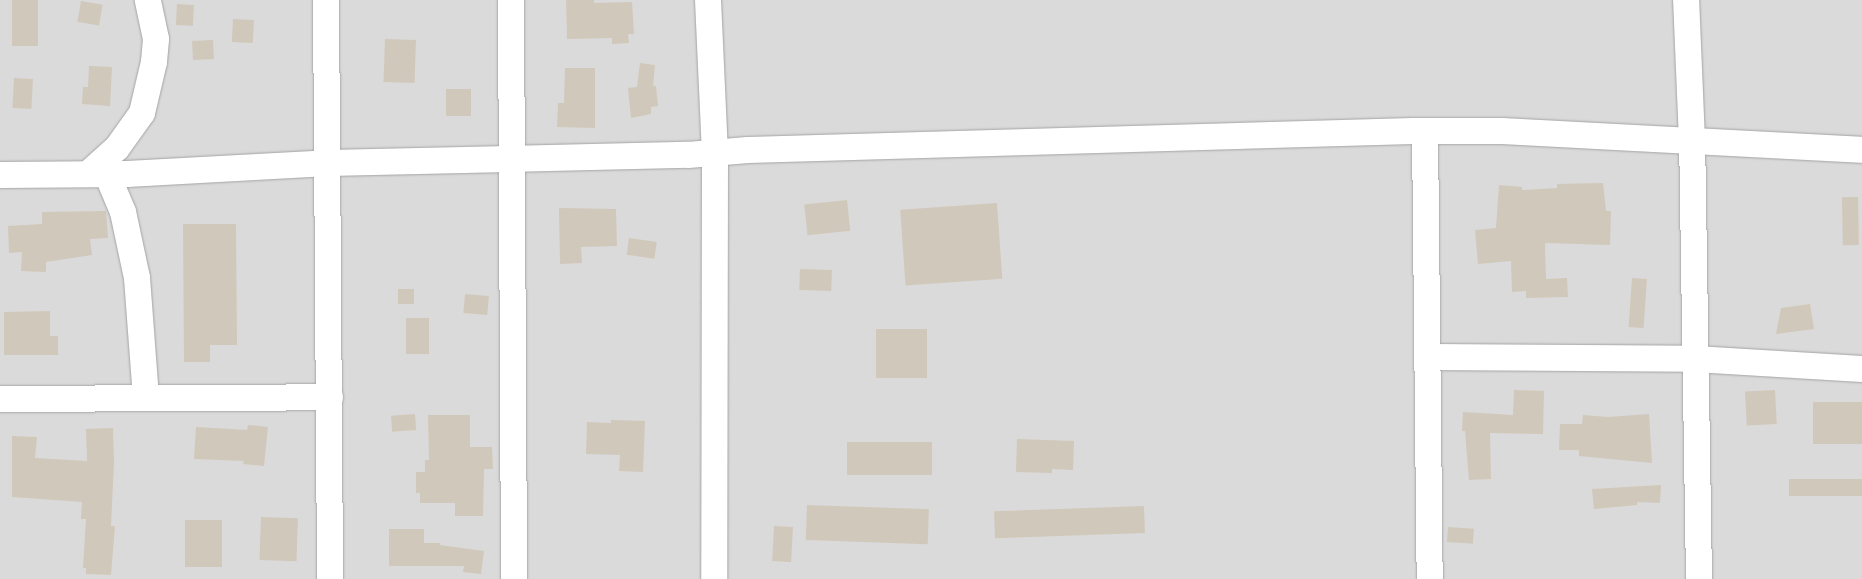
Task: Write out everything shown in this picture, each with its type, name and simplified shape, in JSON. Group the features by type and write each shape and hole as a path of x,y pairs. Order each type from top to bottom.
{"street":[{"path":"98,174 142,113 154,62 156,39 148,0"},
{"path":"326,0 330,579"},
{"path":"511,0 510,159 514,579"},
{"path":"708,0 715,153 714,579"},
{"path":"1686,0 1692,141 1700,579"},
{"path":"0,176 98,174 328,163 1425,131 1502,131 1862,150"},
{"path":"1425,131 1430,579"},
{"path":"98,174 123,212 137,278 146,398"},
{"path":"1429,357 1695,359 1862,369"},
{"path":"0,399 330,397"}],"shaded area":[{"path":"0,0 1862,0 1862,579 0,579"}],"building":[{"path":"12,0 38,0 38,46 12,46"},
{"path":"566,0 594,0 594,3 632,2 634,34 628,34 629,43 612,44 612,38 567,39"},
{"path":"81,1 103,5 99,26 77,22"},
{"path":"177,4 194,5 193,26 176,25"},
{"path":"233,19 254,20 253,43 232,42"},
{"path":"385,39 416,40 414,83 383,82"},
{"path":"213,40 214,59 193,60 192,41"},
{"path":"640,63 655,65 653,86 656,86 658,106 651,107 651,114 631,118 628,88 637,87"},
{"path":"89,66 112,67 110,106 82,104 83,87 88,87"},
{"path":"565,68 595,68 595,128 557,127 558,103 564,103"},
{"path":"14,78 33,79 31,109 12,108"},
{"path":"446,89 471,89 471,116 446,116"},
{"path":"1603,183 1606,211 1611,211 1610,245 1545,243 1546,279 1567,278 1568,297 1526,298 1526,291 1512,292 1511,261 1478,264 1475,230 1496,228 1499,185 1522,187 1522,190 1557,188 1557,184"},
{"path":"1842,197 1858,197 1859,245 1843,245"},
{"path":"847,200 850,231 807,235 804,204"},
{"path":"997,203 1002,279 906,286 900,210"},
{"path":"559,208 616,209 617,246 581,247 582,263 560,264"},
{"path":"106,211 108,238 90,239 92,255 46,262 46,272 21,271 22,252 9,253 8,226 42,224 42,212"},
{"path":"183,224 236,224 237,345 210,345 210,362 184,362"},
{"path":"629,238 657,242 654,259 627,255"},
{"path":"800,269 832,270 831,291 799,290"},
{"path":"1632,278 1647,279 1644,328 1629,327"},
{"path":"398,289 414,289 414,304 398,304"},
{"path":"465,294 489,296 487,315 463,313"},
{"path":"1810,304 1814,329 1776,334 1781,308"},
{"path":"50,311 50,336 58,336 58,355 4,355 4,312"},
{"path":"406,318 429,318 429,354 406,354"},
{"path":"876,329 927,329 927,378 876,378"},
{"path":"1514,390 1544,391 1543,434 1490,433 1491,479 1469,480 1465,431 1462,431 1463,412 1513,415"},
{"path":"1775,390 1777,424 1747,426 1745,392"},
{"path":"1813,402 1862,402 1862,444 1813,444"},
{"path":"415,414 416,430 392,432 391,416"},
{"path":"1649,414 1652,463 1579,456 1579,450 1559,450 1560,424 1582,424 1583,415 1608,417"},
{"path":"428,415 470,415 470,447 492,447 493,469 484,469 483,516 455,516 455,503 420,503 420,493 416,493 416,472 425,472 425,460 429,460"},
{"path":"611,420 645,421 643,472 619,471 620,455 586,454 587,422 611,423"},
{"path":"248,425 268,427 264,466 243,464 244,461 194,459 196,427 247,430"},
{"path":"113,428 114,462 111,526 115,526 111,575 86,574 86,568 83,568 86,519 81,519 82,502 12,497 12,436 37,437 35,458 87,461 86,429"},
{"path":"1017,439 1074,441 1073,470 1052,469 1052,473 1016,472"},
{"path":"847,442 932,442 932,475 847,475"},
{"path":"1789,479 1862,479 1862,496 1789,496"},
{"path":"1661,485 1660,503 1637,502 1637,505 1594,509 1592,489"},
{"path":"807,505 929,509 928,544 806,540"},
{"path":"1144,506 1145,533 995,538 994,511"},
{"path":"261,517 298,518 296,561 259,560"},
{"path":"185,520 222,520 222,567 185,567"},
{"path":"774,526 793,527 791,562 772,561"},
{"path":"1448,527 1474,529 1473,544 1447,542"},
{"path":"389,529 424,529 424,543 440,543 440,545 484,551 481,574 463,572 464,566 389,566"}]}
